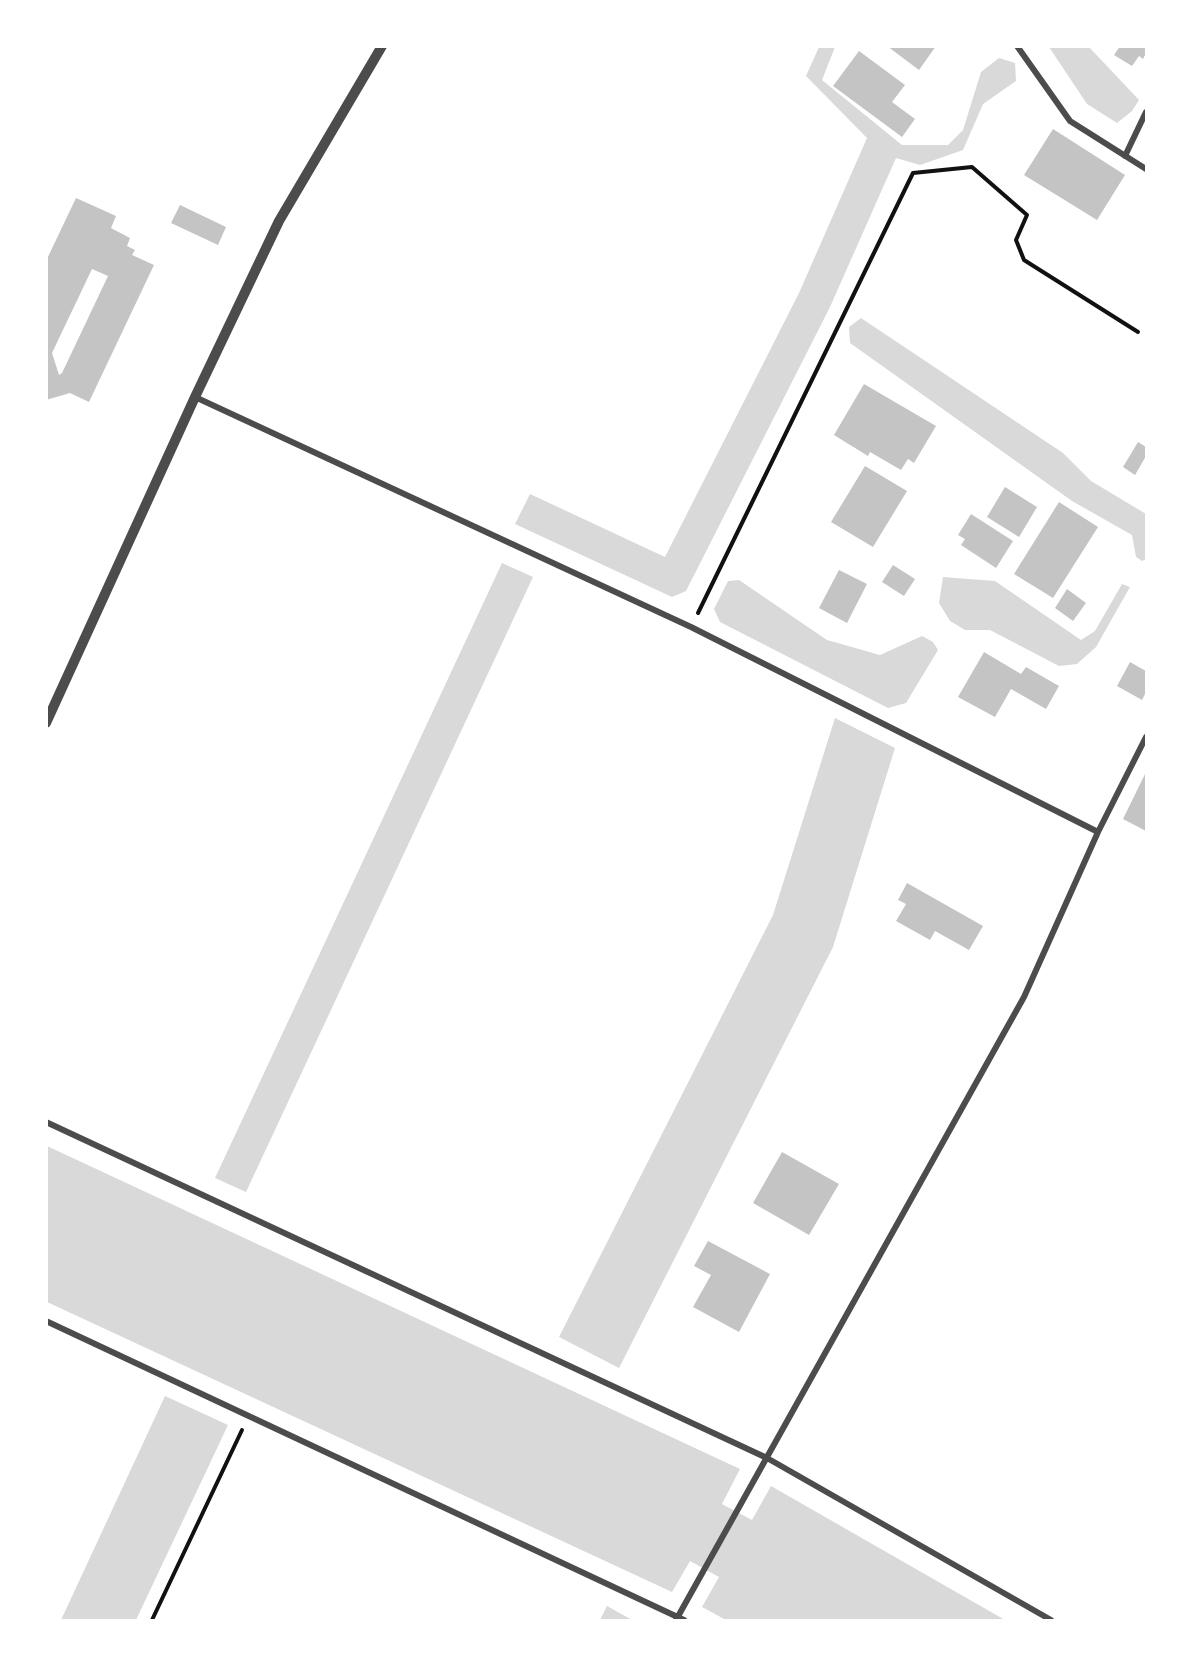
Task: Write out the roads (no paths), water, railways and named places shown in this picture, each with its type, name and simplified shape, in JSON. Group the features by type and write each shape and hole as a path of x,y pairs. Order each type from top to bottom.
{"street":[{"path":"46,723 195,397 279,221 382,46"},
{"path":"1017,46 1070,121 1146,169"},
{"path":"1125,156 1146,111"},
{"path":"195,397 691,627 1098,832"},
{"path":"46,1321 679,1619 699,1579 1024,997 1098,832 1146,737"},
{"path":"46,1122 767,1458 1051,1620"}]}
